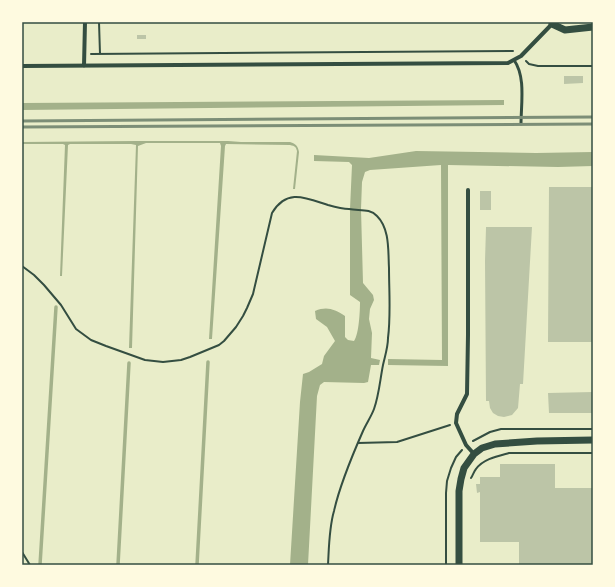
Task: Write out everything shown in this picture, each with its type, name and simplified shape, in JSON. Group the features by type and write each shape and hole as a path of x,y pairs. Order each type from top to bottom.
{"street":[{"path":"84,66 85,22"},
{"path":"22,66 508,63 521,56 551,23 564,30 593,27"},
{"path":"468,190 467,394 458,414 456,424 466,445 474,454"},
{"path":"459,565 459,491 464,468 474,454 482,448 495,444 530,441 593,440"}],"lane":[{"path":"514,60 521,75 521,124"}],"path":[{"path":"99,22 100,54"},
{"path":"84,54 516,51 529,64 533,65 593,66"},
{"path":"22,266 34,275 61,305 76,329 91,340 145,360 170,362 190,357 219,345 236,327 253,294 272,213 280,202 292,197 301,197 350,210 368,210 373,212 384,226 387,239 389,292 388,338 380,388 374,410 358,443 334,511 330,527 328,565"},
{"path":"358,443 397,442 435,429 456,424"},
{"path":"446,565 447,481 456,457 466,445 490,432 501,429 593,429"},
{"path":"471,480 476,469 482,464 497,456 509,453 593,453"},
{"path":"22,552 30,565"}],"shaded area":[{"path":"504,100 504,105 22,110 22,103"},
{"path":"22,142 290,142 295,144 298,148 299,152 295,189 293,189 297,151 294,146 226,144 225,146 212,339 209,339 220,143 146,143 138,146 132,348 129,348 136,145 68,145 62,276 60,276 65,145 22,144"},
{"path":"416,151 536,153 593,152 593,166 558,167 448,165 448,366 388,365 388,359 442,360 441,165 370,170 365,172 362,182 361,209 363,283 373,295 374,300 370,309 369,319 372,333 371,358 380,360 379,365 371,365 368,382 324,382 320,385 317,396 308,565 290,565 303,374 322,364 324,356 335,341 327,327 316,319 315,311 330,309 345,316 345,337 348,340 354,341 358,328 360,311 360,302 350,295 350,209 352,165 349,162 314,161 314,155 369,158"}],"building":[{"path":"137,35 146,35 146,39 137,39"},
{"path":"564,76 583,76 583,83 564,84"},
{"path":"549,187 593,187 593,342 548,342"},
{"path":"480,191 491,191 491,210 480,210"},
{"path":"486,227 532,227 523,384 520,384 518,408 512,415 504,417 493,413 490,408 489,401 486,401"},
{"path":"593,392 593,413 549,413 548,393"},
{"path":"500,464 555,464 555,488 593,488 593,565 519,565 519,542 480,542 480,492 477,493 476,484 480,484 480,477 500,477"}],"waterway":[{"path":"40,565 56,307"},
{"path":"197,565 208,362"},
{"path":"118,565 129,363"}],"railway":[{"path":"22,121 593,117"},
{"path":"22,127 593,124"}]}
